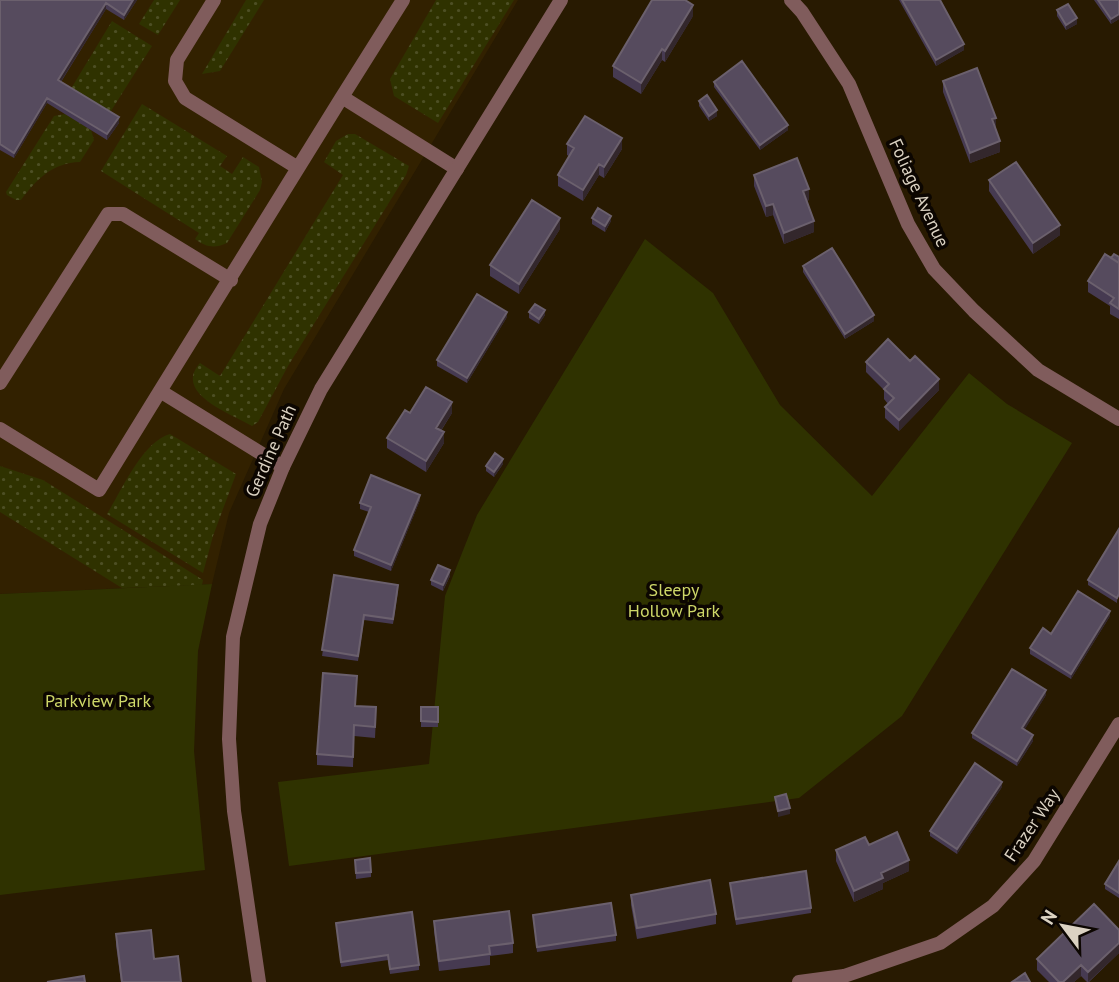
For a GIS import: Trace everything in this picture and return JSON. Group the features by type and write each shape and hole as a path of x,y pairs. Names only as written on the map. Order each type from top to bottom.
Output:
{"street":[{"path":"214,0 177,60 175,82 185,98 298,168"},
{"path":"0,429 100,490 403,0"},
{"name":"Gerdine Path","path":"259,982 234,811 229,739 233,637 260,524 283,467 321,389 561,0"},
{"name":"Foliage Avenue","path":"791,0 803,12 849,84 908,224 934,269 974,311 1038,370 1119,419"},
{"path":"342,97 457,169"},
{"path":"0,383 108,214 123,214 230,280"},
{"path":"160,391 283,467"},
{"name":"Frazer Way","path":"799,982 844,976 940,943 993,905 1034,861 1119,724"}],"shaded area":[{"path":"0,0 518,0 284,389 229,513 212,584 0,594"}],"green space":[{"path":"154,0 180,0 158,35 139,24"},
{"path":"246,0 264,0 220,71 202,74"},
{"path":"436,0 514,0 438,123 394,96 390,79"},
{"path":"112,21 152,46 111,111 103,113 72,95 72,87"},
{"path":"142,104 227,156 220,166 232,174 243,157 259,167 262,182 260,190 227,243 214,246 199,242 195,239 199,233 101,171"},
{"path":"65,114 91,130 94,140 80,162 53,169 33,185 21,200 7,195 6,192 54,116"},
{"path":"348,134 355,134 409,166 288,366 258,422 252,426 207,401 194,384 194,374 200,363 220,376 343,175 324,162 336,141"},
{"name":"Sleepy Hollow Park","path":"645,239 713,293 780,405 872,496 969,373 1007,404 1072,443 902,716 799,798 289,866 278,782 429,764 445,596 477,515"},
{"path":"170,434 236,474 213,536 203,573 107,514 126,480 150,446"},
{"path":"0,466 43,480 203,580 202,585 122,588 0,512"},
{"name":"Parkview Park","path":"212,584 198,651 194,751 205,870 0,895 0,594"}],"building":[{"path":"0,0 133,0 124,15 106,3 58,80 119,117 107,134 47,98 14,153 0,144"},
{"path":"652,0 685,0 693,5 665,51 662,49 641,83 613,66"},
{"path":"902,0 940,0 964,44 936,60"},
{"path":"1098,0 1119,0 1119,14 1111,19"},
{"path":"1068,4 1077,18 1066,25 1057,10"},
{"path":"742,61 788,125 760,145 714,82"},
{"path":"977,68 996,118 992,119 1000,141 970,153 943,81"},
{"path":"707,95 717,110 709,116 699,101"},
{"path":"585,116 622,138 604,167 599,164 583,190 558,175 574,148 567,144"},
{"path":"797,158 809,189 803,191 814,221 784,233 773,204 766,206 754,175"},
{"path":"1016,162 1060,225 1033,243 989,180"},
{"path":"532,200 560,218 519,284 490,265"},
{"path":"598,208 611,216 605,226 592,218"},
{"path":"832,248 874,315 845,334 803,266"},
{"path":"1105,254 1119,263 1119,309 1110,303 1114,298 1088,281"},
{"path":"1114,254 1119,257 1119,263 1111,258"},
{"path":"477,294 507,312 467,378 437,360"},
{"path":"535,304 545,310 539,319 529,312"},
{"path":"888,339 910,361 915,356 939,379 899,420 885,407 894,398 884,389 889,384 866,362"},
{"path":"426,387 452,402 436,428 444,432 426,461 387,438 405,410 410,413"},
{"path":"495,453 503,459 494,472 486,466"},
{"path":"371,475 420,495 391,565 354,550 371,507 360,503"},
{"path":"1119,529 1119,594 1117,598 1088,580"},
{"path":"438,565 450,570 443,585 431,580"},
{"path":"334,575 398,585 393,619 364,615 358,656 322,650"},
{"path":"1078,591 1110,611 1071,674 1030,648 1043,628 1051,634"},
{"path":"1012,669 1046,690 1022,728 1033,735 1017,761 972,733"},
{"path":"323,673 357,676 355,706 376,707 375,727 354,725 353,757 317,754"},
{"path":"421,707 438,707 438,722 421,721"},
{"path":"975,763 1002,782 957,849 930,831"},
{"path":"786,794 790,808 778,811 775,797"},
{"path":"897,832 909,860 881,873 883,878 854,891 836,850 865,837 869,845"},
{"path":"370,858 371,872 356,873 355,860"},
{"path":"1119,861 1119,893 1105,884"},
{"path":"806,871 811,908 736,919 730,883"},
{"path":"710,880 716,914 637,928 631,895"},
{"path":"611,903 616,935 537,947 533,915"},
{"path":"1094,904 1119,930 1119,943 1088,972 1081,965 1063,982 1059,982 1037,959"},
{"path":"509,911 513,943 489,946 490,954 439,961 434,921"},
{"path":"412,912 419,965 390,969 388,955 341,962 336,923"},
{"path":"151,930 154,959 178,956 181,982 122,982 116,934"},
{"path":"1025,973 1030,982 1012,982"},
{"path":"84,976 85,982 47,982"}]}
